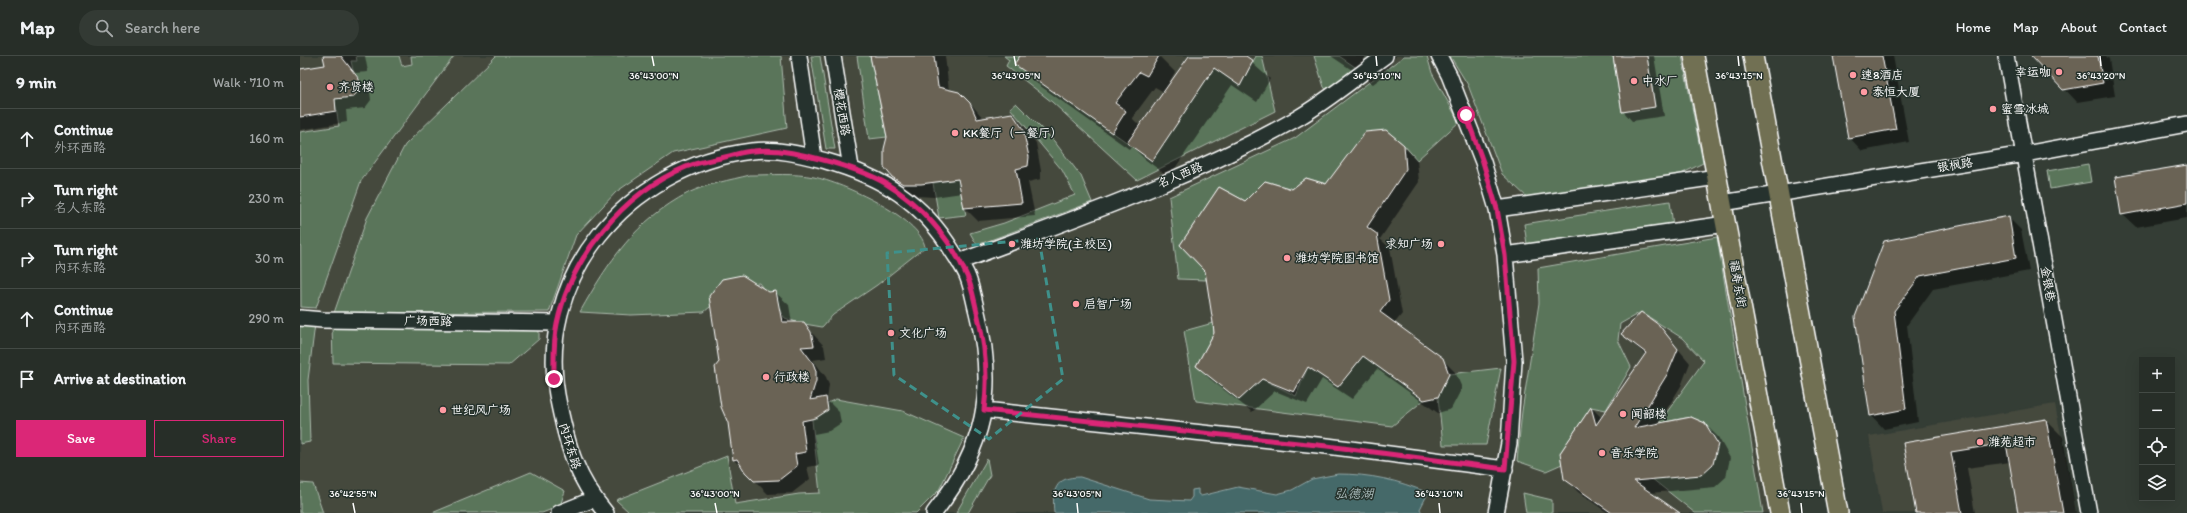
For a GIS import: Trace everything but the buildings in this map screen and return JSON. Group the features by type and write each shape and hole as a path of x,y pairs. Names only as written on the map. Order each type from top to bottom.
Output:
{"main road":[{"name":"福寿东街","path":"1694,56 1780,513"},
{"path":"1753,56 1838,513"}],"street":[{"path":"799,56 814,158"},
{"name":"樱花西路","path":"833,56 851,168"},
{"name":"名人西路","path":"959,262 1114,203 1224,156 1297,118 1385,56"},
{"path":"1439,56 1466,115 1483,162 1497,209 1505,255 1514,361 1505,469 1496,511"},
{"name":"金银巷","path":"2006,56 2089,513"},
{"name":"银枫路","path":"1722,203 1779,195 2025,154 2187,124"},
{"name":"内环东路","path":"606,513 582,481 572,461 556,394 554,351 557,323 568,290 582,258 604,229 627,204 656,184 686,167 754,151 780,151 851,168 885,183 917,207 942,235 968,277 984,341 987,384 984,410"},
{"path":"1497,209 1717,177"},
{"path":"1505,255 1726,224"},
{"name":"广场西路","path":"300,318 330,320 557,323"},
{"path":"934,513 960,476 974,449 984,410 1320,446 1505,469"},
{"path":"559,513 594,499"}],"highlighted area":[{"path":"1039,239 1063,379 989,439 894,375 887,253"}],"shaded area":[{"name":"潍坊学院(主校区)","path":"300,56 1687,56 1772,513 300,513"},
{"path":"2055,404 2076,513 1882,513 1869,436"}],"green space":[{"path":"356,56 399,56 402,66 412,64 411,56 454,56 361,181 316,308 301,307 300,132 339,126 334,95 350,98 358,92 360,82 354,74 351,61 357,61"},
{"path":"496,56 781,56 787,128 673,153 616,192 576,235 549,312 334,313 367,218 405,145"},
{"path":"811,56 820,56 835,149 826,149"},
{"path":"857,56 870,56 887,137 869,139"},
{"path":"1004,56 1020,56 1015,64 1152,160 1214,68 1240,86 1256,56 1262,56 1275,111 1137,180 1052,102 1006,66 1009,60"},
{"path":"1314,56 1339,56 1358,69 1367,56 1382,56 1329,93 1324,87"},
{"path":"1404,56 1427,56 1432,73 1459,122 1417,160 1404,145 1386,130 1326,184 1306,178 1292,189 1265,181 1245,201 1219,187 1180,245 1205,271 1206,280 1178,279 1169,197 1295,138"},
{"path":"1450,56 1613,56 1622,112 1655,106 1647,56 1682,56 1703,163 1679,175 1528,198 1502,174 1468,85"},
{"path":"1016,103 1054,141 1081,176 1092,202 977,245 970,233 1004,223 1075,195 1062,170 1010,108"},
{"path":"2088,164 2091,182 2050,189 2047,171"},
{"path":"750,175 806,176 827,180 842,186 895,213 909,224 920,236 925,247 877,285 833,315 822,327 799,323 785,318 759,283 735,286 704,312 631,315 580,312 601,276 613,259 638,229 653,216 670,204 695,190 719,182"},
{"path":"958,179 966,215 939,218 933,183"},
{"path":"1670,201 1673,226 1527,244 1524,224"},
{"path":"1717,237 1763,513 1695,513 1651,478 1717,444 1705,423 1691,417 1659,423 1704,361 1682,338 1641,312 1620,324 1618,340 1631,367 1606,410 1591,407 1560,453 1562,464 1546,471 1517,461 1522,411 1539,303 1538,268"},
{"path":"300,323 315,324 308,380 310,442 300,444"},
{"path":"1213,323 1214,333 1196,366 1239,400 1262,379 1296,396 1308,367 1338,387 1363,356 1424,400 1392,426 1196,401 1184,331"},
{"path":"332,325 539,328 539,339 509,365 333,363"},
{"path":"1501,368 1486,445 1443,445 1438,397 1449,374"},
{"path":"836,399 903,411 964,438 939,490 916,513 630,513 616,500 727,456 735,504 799,494 820,493 811,411"},
{"path":"987,459 990,475 968,513 956,513"},
{"path":"531,472 565,491 560,506 542,513 432,513"},
{"path":"300,483 313,484 323,513 300,513"},
{"path":"1523,493 1552,500 1552,513 1526,513"}],"water":[{"name":"弘德湖","path":"1338,474 1361,475 1395,481 1428,493 1420,509 1422,513 1054,513 1054,498 1057,486 1065,479 1072,478 1080,477 1149,499 1189,501 1192,497 1192,490 1198,489 1198,494 1201,496 1238,487 1277,494 1292,490 1312,479"}],"place":[{"name":"幸运咖","path":"2059,72"},
{"name":"速8酒店","path":"1853,75"},
{"name":"中水厂","path":"1634,81"},
{"name":"齐贤楼","path":"330,87"},
{"name":"泰恒大厦","path":"1864,92"},
{"name":"蜜雪冰城","path":"1993,109"},
{"name":"KK餐厅（一餐厅）","path":"955,133"},
{"name":"潍坊学院(主校区)","path":"1012,244"},
{"name":"求知广场","path":"1441,244"},
{"name":"潍坊学院图书馆","path":"1287,258"},
{"name":"启智广场","path":"1076,304"},
{"name":"文化广场","path":"891,333"},
{"name":"行政楼","path":"766,377"},
{"name":"世纪风广场","path":"443,410"},
{"name":"闻韶楼","path":"1623,414"},
{"name":"潍苑超市","path":"1980,442"},
{"name":"音乐学院","path":"1602,453"}],"route":[{"path":"554,379 554,351 557,323 568,290 582,258 604,229 627,204 656,184 686,167 714,159 754,151 780,151 851,168 885,183 917,207 942,235 968,277 984,341 987,384 984,410 1327,446 1505,469 1509,443 1514,361 1505,255 1497,209 1483,162 1466,115"}]}
